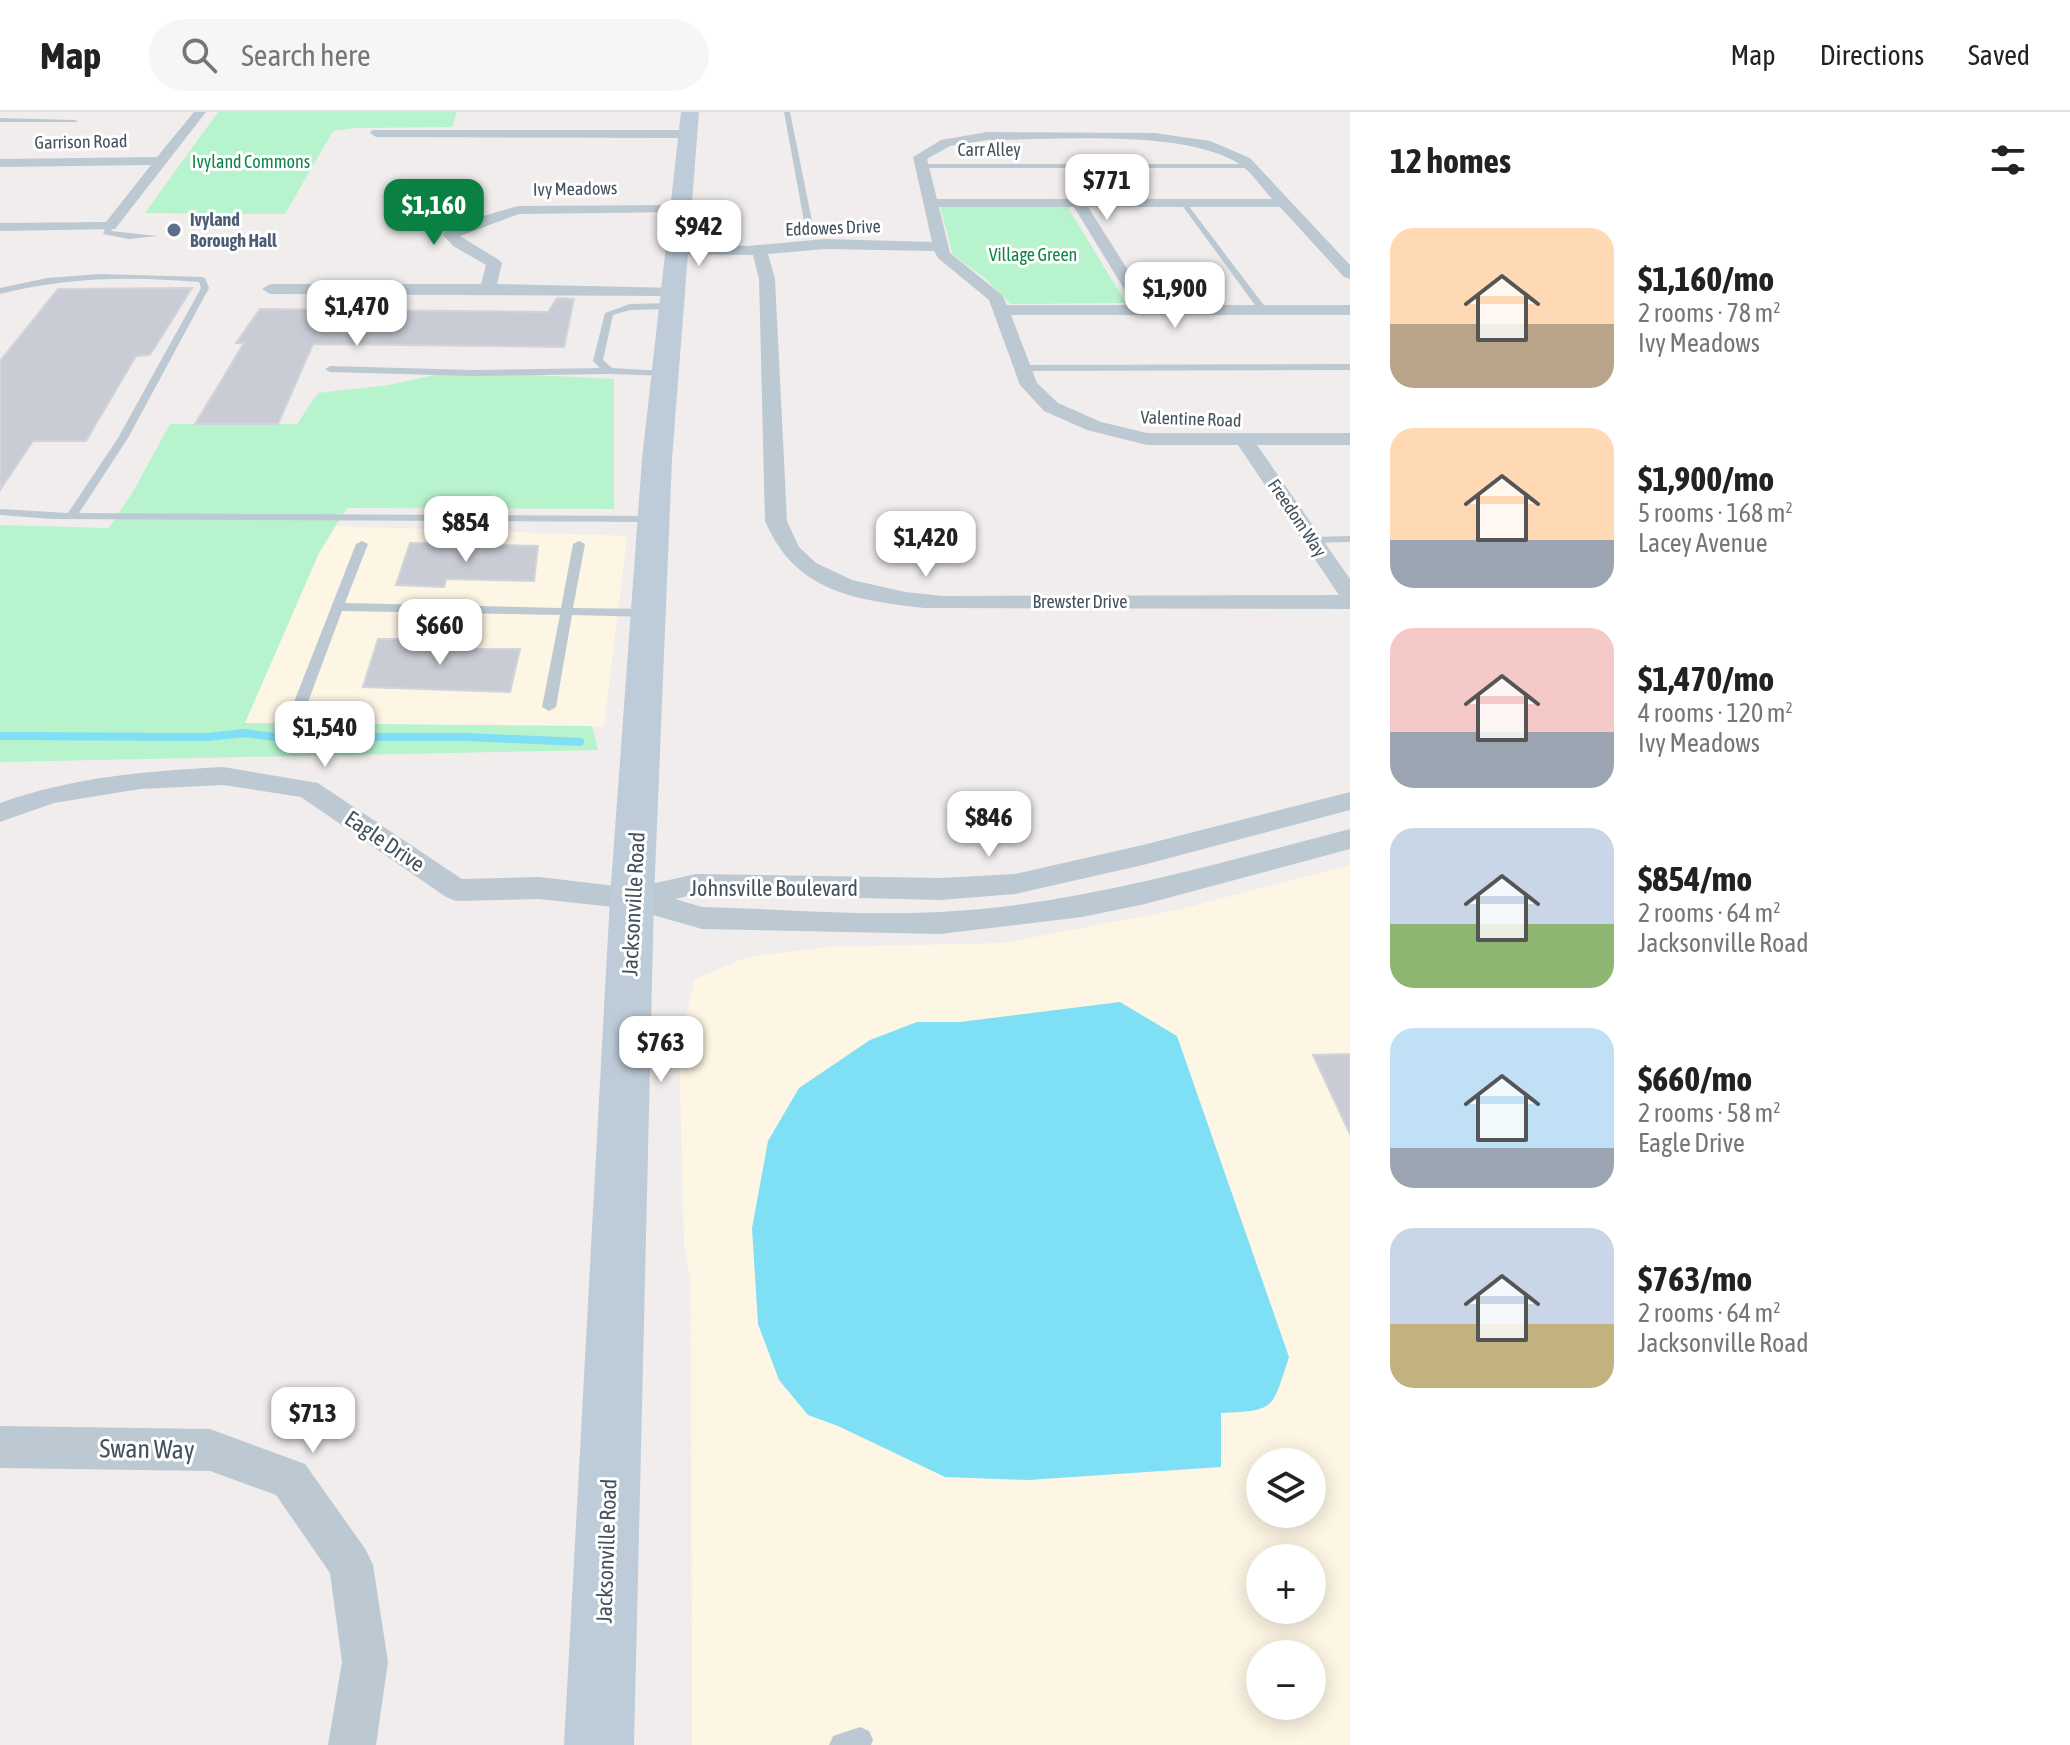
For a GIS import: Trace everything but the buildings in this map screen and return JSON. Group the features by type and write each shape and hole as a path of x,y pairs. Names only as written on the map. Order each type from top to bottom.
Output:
{"main road":[{"name":"Jacksonville Road","path":"599,1745 632,898 654,519 671,299 689,123"}],"street":[{"path":"0,227 110,226 200,112"},
{"path":"376,133 689,123"},
{"path":"920,166 920,157 937,146 966,138 997,136 1166,137 1215,147 1238,156 1250,166 1350,274"},
{"name":"Garrison Road","path":"0,163 162,161"},
{"name":"Valentine Road","path":"920,166 943,255 996,298 1029,385 1041,399 1064,414 1094,426 1156,440 1350,439"},
{"path":"930,203 1284,203"},
{"path":"1078,203 1145,310"},
{"name":"Ivy Meadows","path":"488,289 494,263 458,243 450,235 478,222 518,210 679,209"},
{"name":"Eddowes Drive","path":"677,249 760,251 825,244 942,247"},
{"name":"Brewster Drive","path":"760,251 767,279 776,521 794,555 826,577 859,589 943,603 1350,602"},
{"path":"270,289 488,289 671,299"},
{"path":"1001,310 1350,310"},
{"name":"Freedom Way","path":"1245,441 1350,595"},
{"name":"Eagle Drive","path":"0,813 50,795 140,780 223,776 308,789 456,890 539,888 632,898"},
{"name":"Johnsville Boulevard","path":"632,898 696,884 940,889 1015,884 1143,855 1350,801"},
{"name":"Johnsville Boulevard","path":"632,898 702,918 940,923 1107,901 1350,839"},
{"name":"Swan Way","path":"0,1447 210,1450 290,1479 351,1565 365,1662 352,1745"}],"lane":[{"path":"787,112 808,221"},
{"path":"0,120 75,122"},
{"name":"Carr Alley","path":"920,166 1250,166"},
{"path":"1182,203 1263,310"},
{"path":"110,226 106,232 115,235 154,236"},
{"path":"0,291 32,283 92,278 202,280 205,288 123,438 72,515"},
{"path":"609,371 598,361 609,313 671,299"},
{"path":"1022,368 1350,367"},
{"path":"330,369 666,374"},
{"path":"0,512 654,519"},
{"path":"1312,540 1350,539"},
{"path":"301,702 362,544"},
{"path":"549,707 569,612 579,544"},
{"path":"337,607 648,613"}],"shaded area":[{"path":"335,526 627,536 604,727 244,724 319,553"},
{"path":"1350,865 1350,1745 692,1745 691,1284 684,1243 679,1044 695,979 747,957 829,947 1003,943 1177,910"}],"green space":[{"name":"Ivyland Commons","path":"218,112 457,112 452,127 333,131 285,214 145,213"},
{"name":"Village Green","path":"940,206 1067,206 1126,303 1010,304 985,278 953,255"},
{"path":"453,371 614,379 614,509 347,508 319,553 245,723 592,726 598,750 0,762 0,525 109,528 170,424 297,424 318,393 389,385"}],"water":[{"path":"1120,1002 1177,1036 1289,1357 1275,1397 1263,1408 1253,1411 1221,1413 1221,1467 1028,1480 945,1477 808,1415 779,1380 758,1324 752,1228 768,1141 799,1088 870,1040 917,1022 960,1022"}],"waterway":[{"path":"0,736 207,737 245,733 273,737 466,737 580,742"}],"place":[{"name":"Ivyland Borough Hall","path":"174,230"}]}
